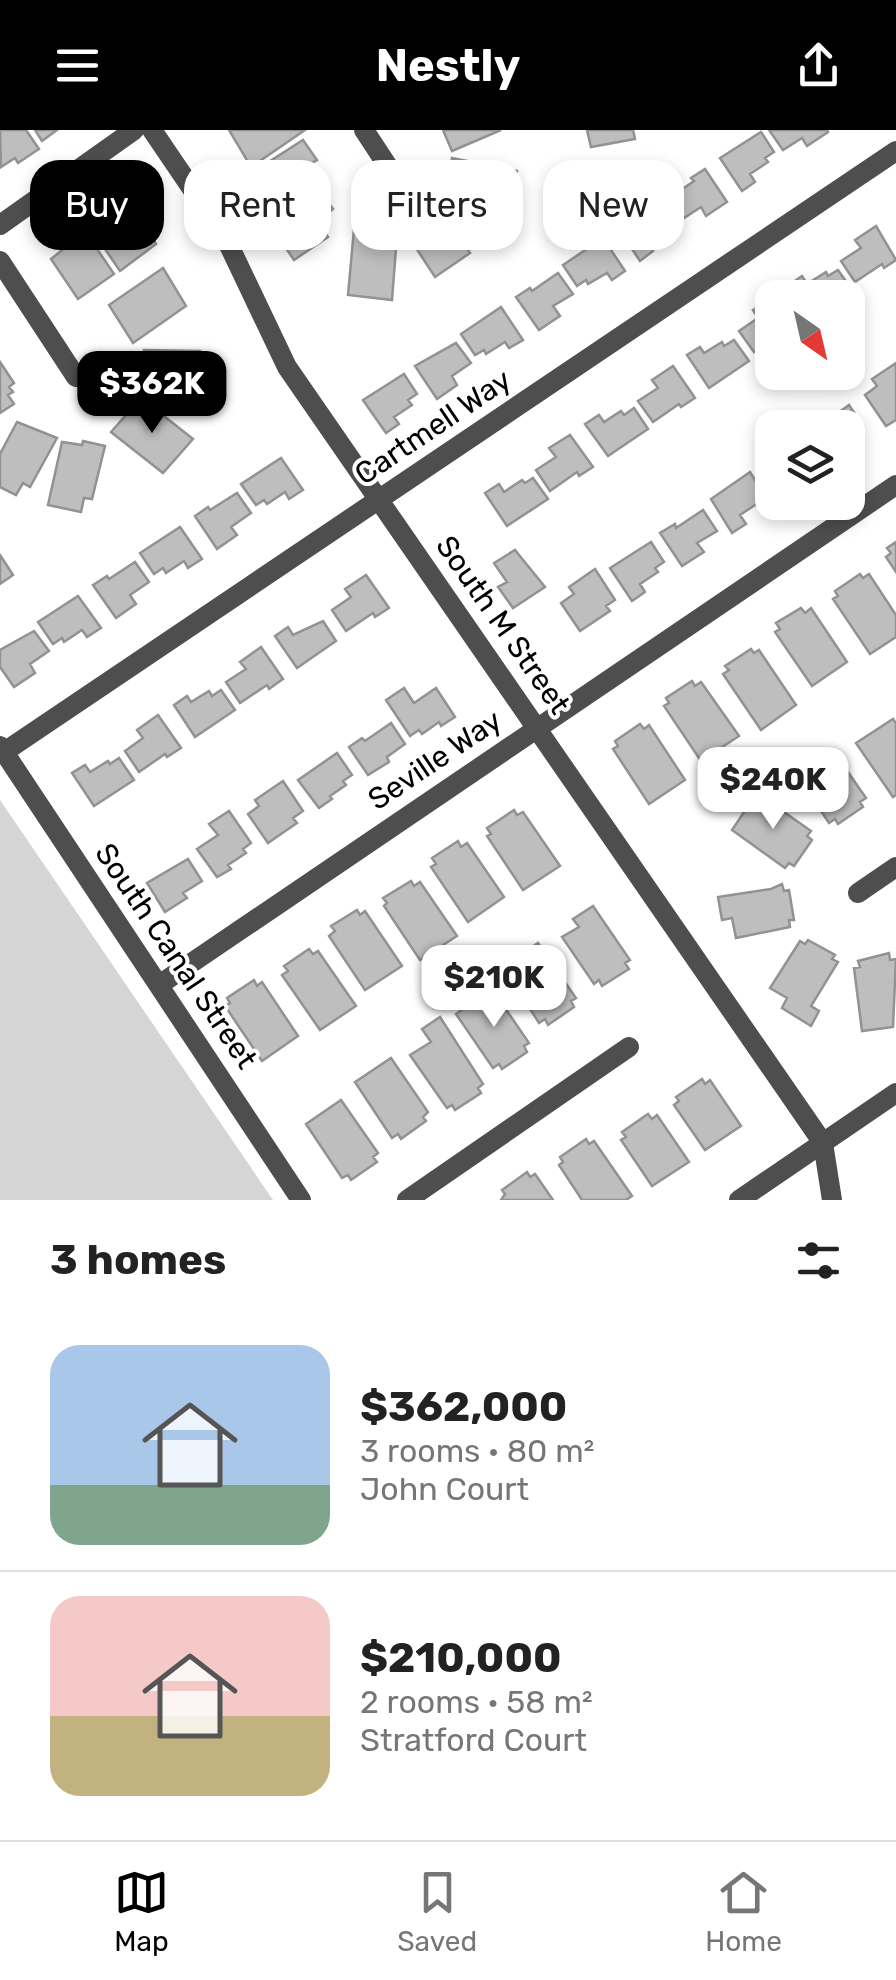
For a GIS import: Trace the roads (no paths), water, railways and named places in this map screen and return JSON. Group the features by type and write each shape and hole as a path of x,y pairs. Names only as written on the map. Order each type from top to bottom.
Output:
{"street":[{"path":"0,225 134,130"},
{"name":"South M Street","path":"152,130 226,239 287,367 823,1143"},
{"path":"364,130 384,160"},
{"path":"886,130 896,148"},
{"name":"Cartmell Way","path":"2,749 379,500 896,148"},
{"path":"0,262 76,377"},
{"name":"Seville Way","path":"159,986 896,485"},
{"name":"South Canal Street","path":"2,749 301,1200"},
{"path":"858,893 896,867"},
{"path":"407,1200 629,1047"},
{"path":"739,1200 896,1094"},
{"path":"823,1143 832,1200"}]}
